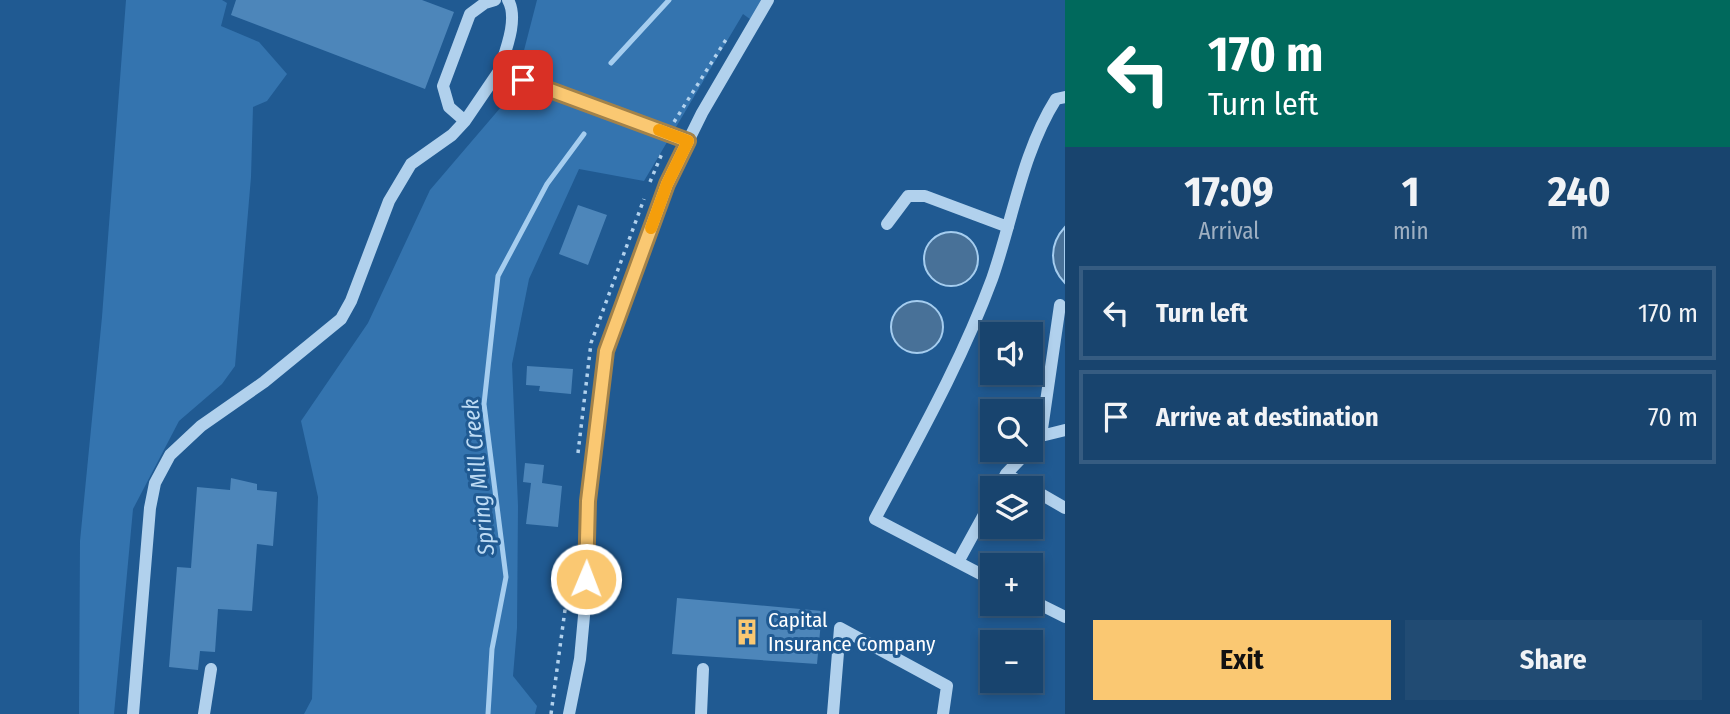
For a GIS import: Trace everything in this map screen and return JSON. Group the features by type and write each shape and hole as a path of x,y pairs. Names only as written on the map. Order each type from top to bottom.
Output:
{"street":[{"path":"465,121 449,107 443,86 470,14 485,3 495,0"},
{"path":"133,714 149,508 155,483 170,455 201,426 264,382 341,319 351,301 389,201 411,164 452,135 493,85 509,36 511,6 508,0"},
{"path":"569,714 582,646 588,501 606,351 667,184 688,141 768,0"},
{"path":"499,71 688,141"},
{"path":"980,574 875,519 961,356 1008,227 1038,127 1056,99 1065,97"},
{"path":"887,224 897,207 908,196 925,196 1008,227"},
{"path":"1043,422 1060,305"},
{"path":"1043,436 1065,430"},
{"path":"1018,462 1006,474 1065,508"},
{"path":"958,562 980,522"},
{"path":"1043,606 1065,617"},
{"path":"834,714 841,628 947,686 943,714"},
{"path":"204,714 211,669"},
{"path":"701,714 703,669"}],"path":[{"path":"674,122 732,30"}],"shaded area":[{"path":"126,0 222,0 227,3 221,26 259,42 287,74 267,101 253,107 251,177 235,366 222,384 179,421 133,509 114,714 79,714 80,541 102,317"},
{"path":"537,0 768,0 754,22 743,14 644,181 579,169 529,279 512,364 518,506 517,628 513,676 537,706 535,714 304,714 312,699 318,497 301,421 368,323 430,190 513,93"},
{"path":"1065,227 1065,283 1056,270 1053,255 1056,241"},
{"path":"951,232 970,240 978,259 970,278 951,286 932,278 924,259 932,240"},
{"path":"917,301 936,308 943,327 936,346 917,353 898,346 891,327 898,308"}],"building":[{"path":"236,0 422,0 454,12 425,89 231,15"},
{"path":"578,205 607,215 588,265 559,254"},
{"path":"527,366 573,369 571,394 539,391 540,386 526,385"},
{"path":"525,463 544,465 542,483 562,486 558,527 526,524 531,483 523,482"},
{"path":"231,478 257,484 257,490 277,492 273,546 257,544 252,611 218,609 215,652 200,651 198,670 169,667 177,567 191,568 197,487 230,490"},
{"name":"Capital Insurance Company","path":"677,598 822,611 817,664 672,654"}],"waterway":[{"name":"Spring Mill Creek","path":"611,63 669,0"},
{"name":"Spring Mill Creek","path":"488,714 492,649 506,577 484,404 498,276 547,184 584,134"}],"slow traffic":[{"path":"651,228 667,184 688,141 659,130"}],"place":[{"name":"Capital Insurance Company","path":"747,632"}],"route":[{"path":"523,80 688,141 667,184 606,351 588,501 586,579"}]}
